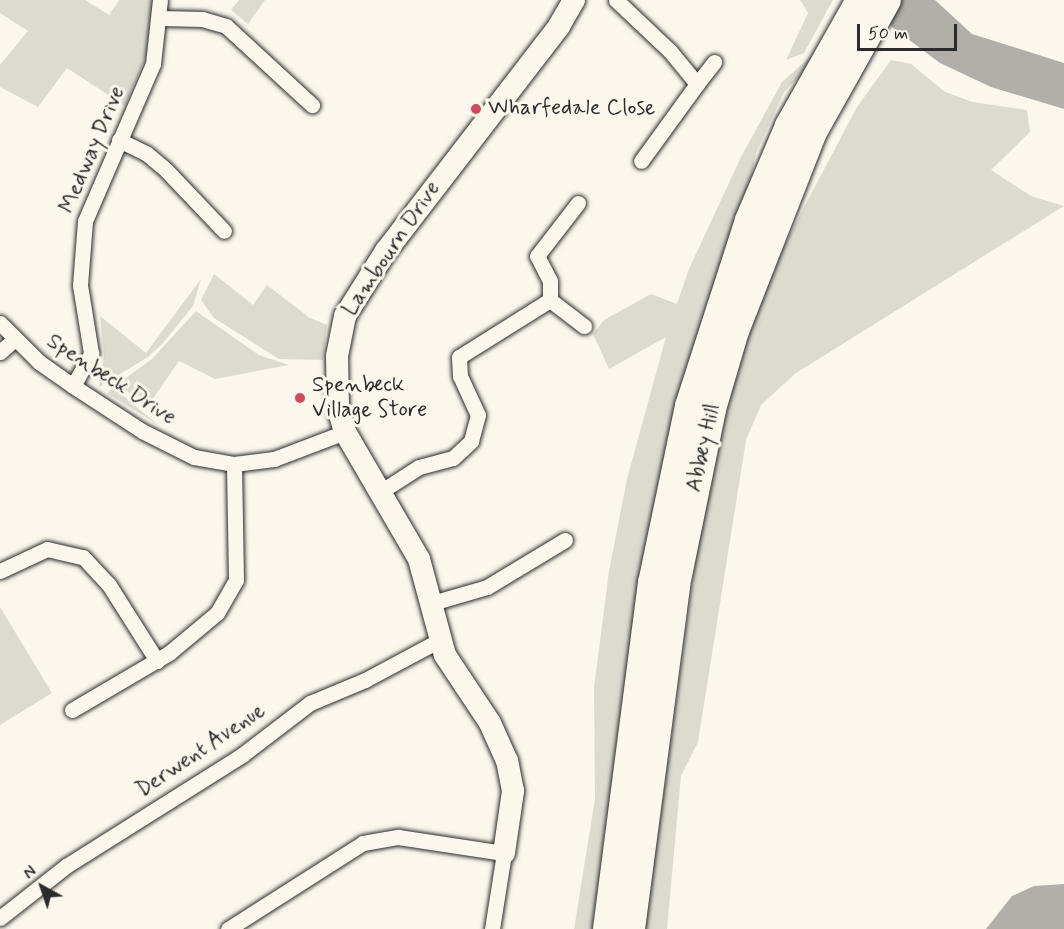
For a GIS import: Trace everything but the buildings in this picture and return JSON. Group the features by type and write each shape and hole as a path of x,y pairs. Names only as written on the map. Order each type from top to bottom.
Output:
{"highway":[{"name":"Abbey Hill","path":"607,929 652,583 689,406 749,220 789,126 858,16 887,0"},
{"name":"Abbey Hill","path":"631,929 676,585 712,409 735,331 771,232 858,16"}],"street":[{"name":"Medway Drive","path":"73,386 90,353 80,285 81,243 85,221 153,64 161,18 160,0"},
{"name":"Lambourn Drive","path":"492,929 513,791 507,760 490,723 454,672 438,640 432,603 419,559 345,432 338,406 337,356 339,336 351,306 386,251 559,26 574,0"},
{"path":"616,0 670,51 696,84"},
{"path":"161,18 202,19 226,26 312,105"},
{"path":"641,161 714,62"},
{"path":"119,140 146,153 166,170 224,231"},
{"path":"550,300 550,281 537,256 578,202"},
{"path":"550,300 584,326"},
{"path":"380,492 418,466 453,458 464,450 478,424 475,404 460,376 459,357 550,300"},
{"name":"Spenbeck Drive","path":"0,323 14,340 73,386 142,431 194,457 234,464 273,459 345,432"},
{"path":"0,352 14,340"},
{"path":"72,710 157,661 217,612 236,580 234,464"},
{"path":"432,603 487,587 565,540"},
{"path":"0,571 47,549 83,557 109,585 157,661"},
{"name":"Derwent Avenue","path":"0,918 66,866 242,755 310,703 365,680 438,640"},
{"path":"228,929 351,850 376,839 398,837 504,853"}],"shaded area":[{"path":"0,0 85,0 109,15 119,0 153,0 152,42 125,106 67,68 38,107 0,87 0,65 28,31 0,13"},
{"path":"239,0 265,0 248,24 231,10"},
{"path":"800,0 833,0 804,53 786,60 808,13"},
{"path":"868,0 935,0 972,34 1064,63 1064,109 991,87 940,63 893,28"},
{"path":"811,56 813,62 784,92 756,153 598,929 574,929 595,799 594,688 609,571 627,479 666,337 609,369 593,334 604,320 651,294 677,304 689,269 741,157 782,82"},
{"path":"891,60 911,64 945,92 973,102 1027,110 1030,132 991,170 1031,196 1064,206 796,373 761,405 746,440 698,742 681,776 667,929 645,929 700,528 732,384 764,283 857,107"},
{"path":"214,274 253,305 267,285 310,318 327,325 323,360 279,359 214,318 201,300"},
{"path":"201,279 193,306 163,343 148,357 99,387 104,356 100,316 146,353"},
{"path":"196,311 259,355 289,365 215,379 179,361 146,409 119,383 152,359"},
{"path":"115,387 127,399 157,424 107,393"},
{"path":"0,607 52,693 0,725"},
{"path":"1064,884 1064,929 986,929 1012,896 1034,886"}],"place":[{"name":"Wharfedale Close","path":"476,109"},
{"name":"Spenbeck Village Store","path":"300,398"}]}
